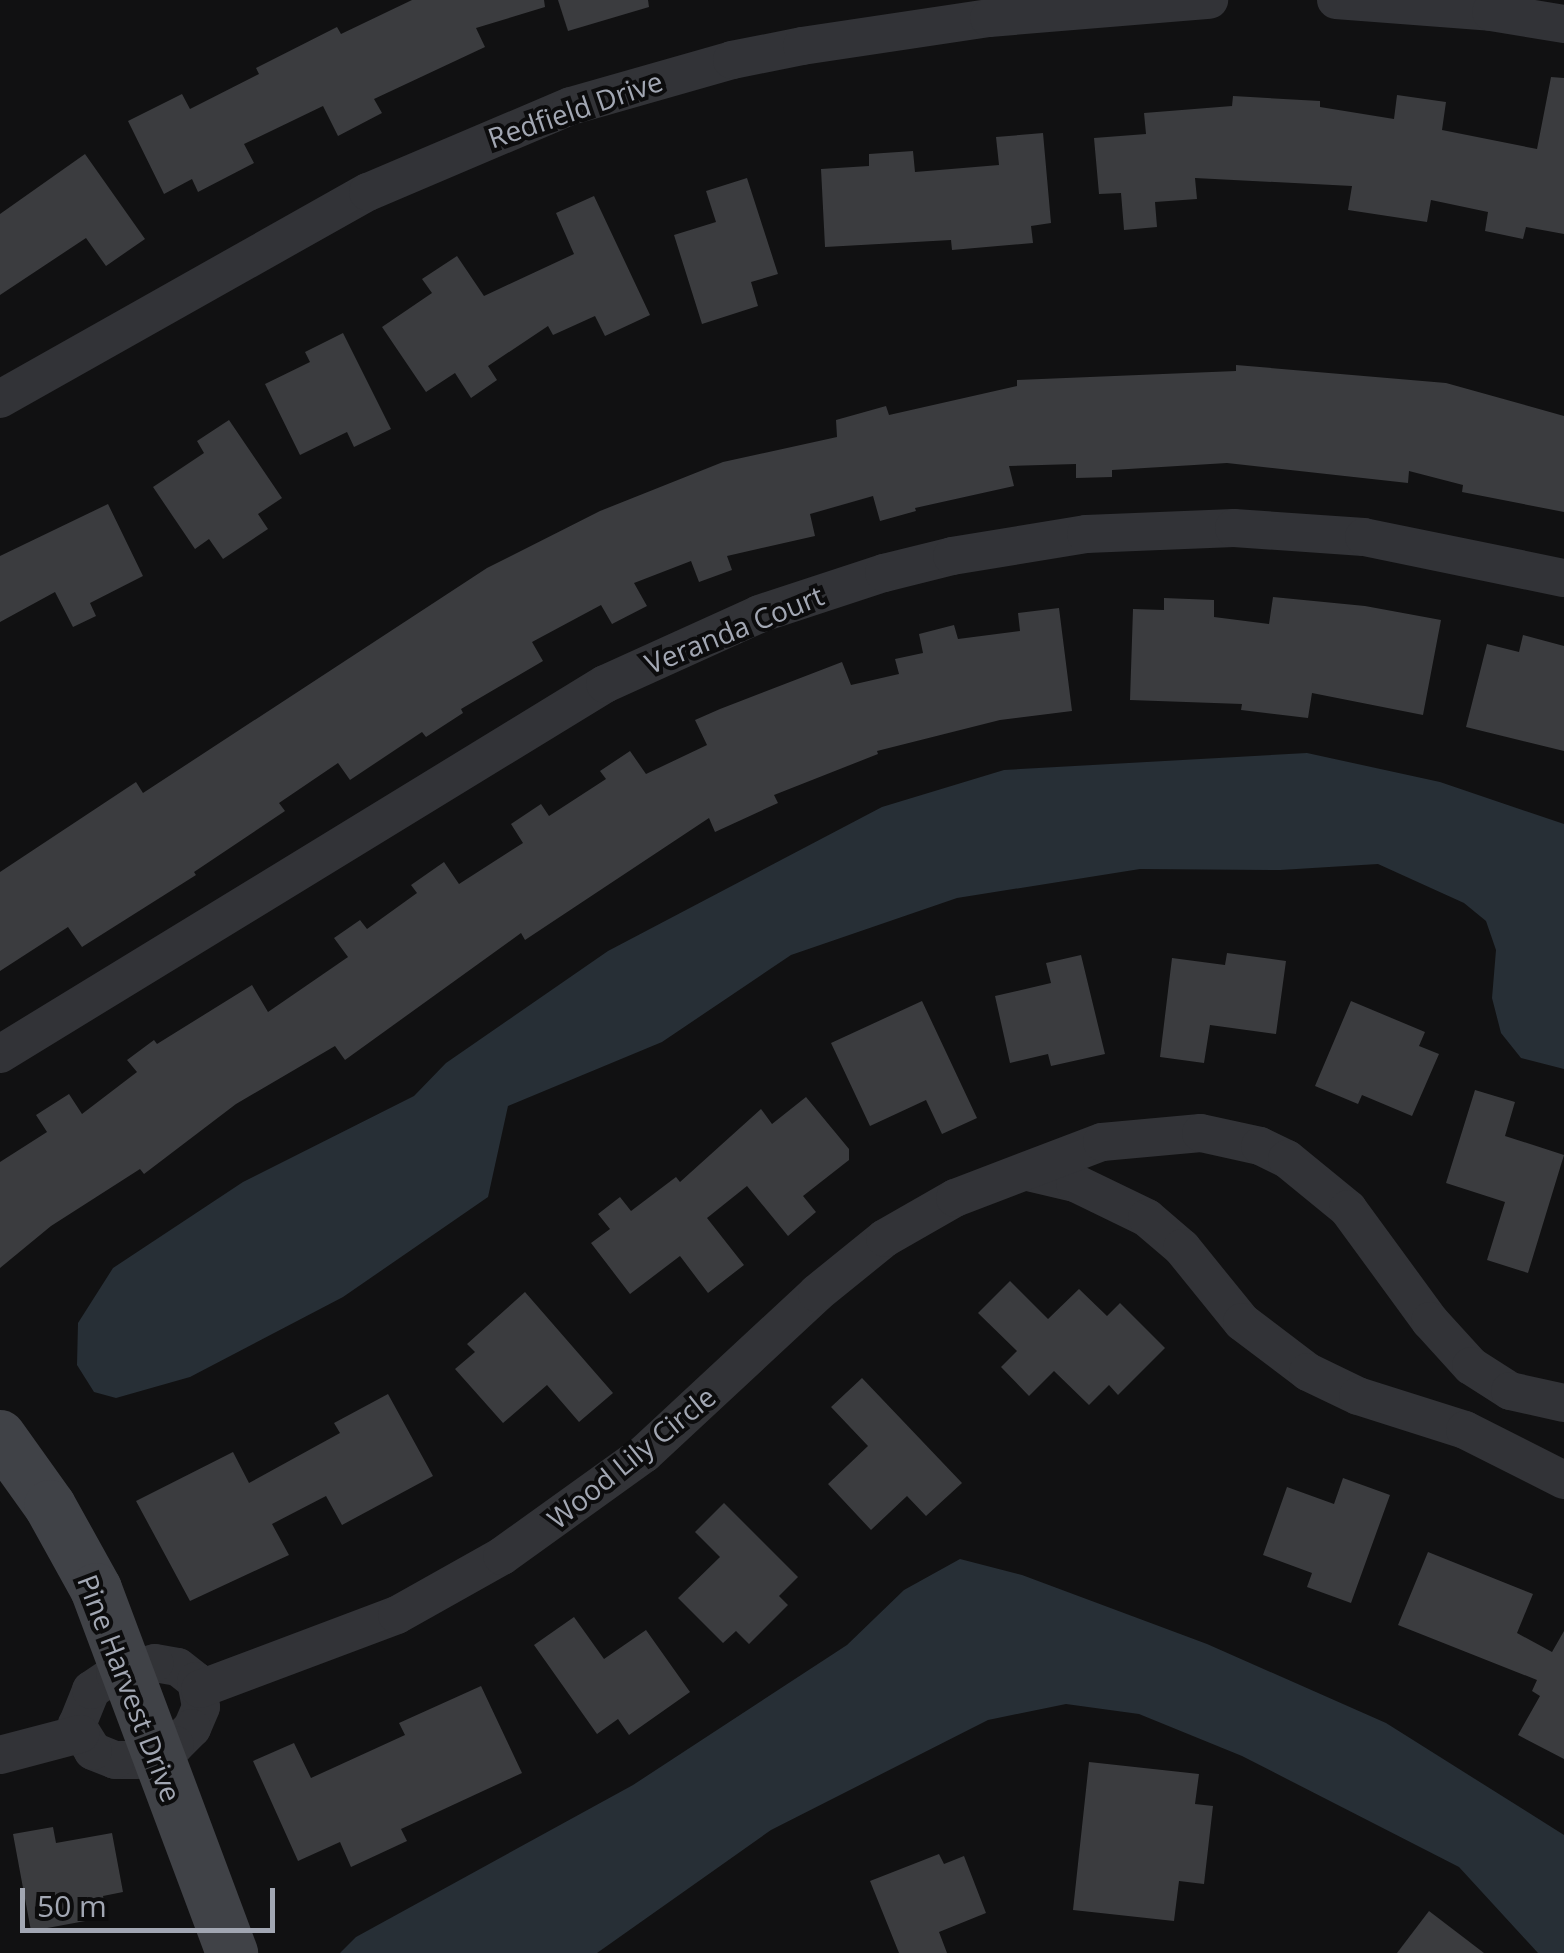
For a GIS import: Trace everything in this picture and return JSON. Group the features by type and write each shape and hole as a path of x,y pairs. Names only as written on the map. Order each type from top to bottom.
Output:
{"street":[{"name":"Redfield Drive","path":"0,399 304,226 503,132 571,106 732,60 988,9 1210,0"},
{"path":"1336,0 1491,12 1564,24"},
{"name":"Veranda Court","path":"0,1054 606,684 759,614 884,573 1020,543 1086,534 1234,528 1381,540 1564,578"},
{"name":"Wood Lily Circle","path":"200,1689 397,1615 516,1547 644,1454 805,1304 884,1238 955,1198 1080,1148 1146,1135 1201,1133 1260,1146 1310,1174 1348,1209 1430,1321 1471,1366 1510,1392 1564,1403"},
{"path":"1028,1172 1075,1183 1147,1218 1182,1248 1242,1322 1308,1372 1358,1396 1465,1430 1564,1480"},
{"name":"Pine Harvest Drive","path":"0,1436 74,1547 127,1670 232,1953"},
{"path":"166,1664 188,1672 200,1689 201,1707 192,1728 175,1746 156,1755 114,1760 92,1751 80,1734 78,1715 91,1690 127,1670 166,1664"},
{"path":"0,1755 80,1734"}],"shaded area":[{"path":"1307,753 1440,782 1564,824 1564,1069 1521,1058 1501,1033 1492,998 1496,950 1486,921 1464,903 1378,864 1280,870 1140,869 957,898 791,955 662,1042 508,1106 488,1197 343,1297 190,1377 116,1398 94,1392 77,1365 78,1323 113,1268 243,1182 414,1096 446,1063 608,951 882,807 1004,770"},
{"path":"960,1559 1022,1575 1207,1644 1386,1723 1564,1835 1564,1953 1538,1953 1459,1867 1242,1756 1139,1714 1066,1704 988,1720 771,1830 597,1953 340,1953 356,1937 633,1785 847,1645 904,1590"}],"building":[{"path":"412,0 544,0 545,7 476,28 485,47 374,99 382,113 338,136 323,106 244,144 254,163 198,192 192,179 164,194 128,121 182,94 190,109 259,74 256,68 337,27 341,34"},
{"path":"558,0 648,0 649,7 568,31"},
{"path":"1551,77 1564,78 1564,234 1526,227 1523,239 1485,231 1488,212 1431,200 1427,222 1348,210 1352,186 1195,178 1197,199 1155,202 1157,227 1124,230 1121,193 1099,194 1094,138 1146,134 1144,113 1232,106 1233,96 1320,101 1320,107 1394,119 1397,95 1446,102 1442,130 1537,149"},
{"path":"1043,133 1051,223 1031,226 1033,243 952,250 951,240 825,247 821,169 869,166 869,154 913,151 915,172 999,165 996,137"},
{"path":"85,154 145,239 106,266 86,238 0,295 0,214"},
{"path":"747,178 778,274 751,282 758,306 702,324 674,235 716,222 706,191"},
{"path":"594,196 650,315 605,336 595,316 553,335 548,326 488,366 497,380 471,398 455,373 426,392 382,327 432,293 422,279 457,256 484,296 574,254 556,213"},
{"path":"343,333 391,429 354,447 347,432 300,455 265,384 310,362 305,352"},
{"path":"1236,365 1446,383 1564,416 1564,512 1462,492 1463,485 1409,471 1408,483 1227,463 1112,470 1112,477 1076,478 1076,464 1009,466 1014,486 915,508 916,511 880,521 873,496 810,514 815,536 727,556 732,570 699,582 691,561 634,583 647,606 612,624 601,605 532,642 543,661 461,709 463,713 426,737 422,732 350,780 338,763 279,803 285,811 194,872 196,875 82,947 68,927 0,971 0,872 136,782 143,793 487,568 600,511 723,462 837,437 836,420 886,406 889,415 1017,386 1017,380 1236,371"},
{"path":"229,420 282,498 258,514 268,529 223,559 209,539 195,549 153,487 204,453 197,441"},
{"path":"108,504 143,576 90,603 96,616 73,627 55,592 0,622 0,556"},
{"path":"1273,597 1365,606 1441,620 1423,715 1312,693 1308,718 1241,710 1242,704 1130,700 1133,609 1164,610 1164,598 1214,600 1214,617 1269,624"},
{"path":"1059,608 1072,711 1000,720 877,751 878,754 774,795 778,803 715,832 709,818 525,940 521,933 345,1060 335,1046 236,1104 144,1174 140,1169 51,1226 0,1268 0,1162 47,1132 36,1115 69,1094 82,1114 137,1072 127,1060 154,1040 157,1044 252,985 268,1012 348,957 334,938 360,920 367,929 417,893 411,885 444,862 459,884 523,843 511,824 541,804 549,816 606,779 600,771 630,751 646,774 707,745 695,720 720,709 842,662 851,685 899,674 895,659 923,653 919,634 954,625 958,639 1020,631 1018,613"},
{"path":"1523,635 1564,646 1564,751 1466,727 1487,644 1519,652"},
{"path":"1227,953 1286,961 1276,1034 1210,1025 1204,1063 1160,1057 1172,958 1225,965"},
{"path":"1081,955 1105,1054 1051,1066 1048,1054 1010,1063 995,996 1051,983 1046,963"},
{"path":"922,1001 977,1118 942,1134 926,1100 870,1126 831,1043"},
{"path":"1351,1001 1425,1032 1419,1046 1439,1054 1412,1116 1362,1095 1358,1104 1315,1086"},
{"path":"1475,1090 1515,1102 1505,1136 1564,1155 1528,1273 1487,1260 1505,1202 1446,1183"},
{"path":"806,1097 849,1149 849,1160 803,1196 816,1212 788,1236 747,1186 707,1218 744,1265 708,1293 680,1256 630,1294 591,1243 610,1229 598,1214 620,1197 631,1211 676,1177 680,1182 761,1109 772,1124"},
{"path":"1010,1281 1048,1319 1079,1289 1107,1316 1120,1303 1165,1348 1118,1395 1109,1385 1089,1405 1054,1371 1029,1396 1001,1367 1017,1351 978,1313"},
{"path":"525,1292 613,1393 579,1422 547,1385 503,1423 455,1369 475,1352 467,1344"},
{"path":"862,1378 962,1483 926,1516 907,1496 871,1530 828,1484 868,1446 831,1407"},
{"path":"388,1394 433,1476 342,1525 326,1496 272,1524 289,1555 190,1601 136,1501 233,1452 249,1483 340,1433 334,1423"},
{"path":"1343,1478 1390,1495 1351,1603 1307,1587 1312,1573 1263,1555 1287,1487 1334,1504"},
{"path":"724,1503 798,1577 779,1596 788,1605 749,1644 736,1631 723,1643 678,1598 720,1557 695,1532"},
{"path":"1428,1552 1533,1594 1517,1633 1552,1652 1564,1631 1564,1759 1518,1735 1540,1696 1532,1691 1537,1680 1398,1625"},
{"path":"574,1617 604,1659 646,1630 690,1692 629,1735 618,1719 597,1734 534,1645"},
{"path":"481,1686 522,1773 401,1829 407,1841 351,1867 340,1842 298,1861 253,1761 294,1743 311,1778 405,1735 399,1723"},
{"path":"1089,1762 1199,1774 1195,1804 1213,1806 1204,1884 1179,1881 1174,1921 1073,1910"},
{"path":"53,1827 56,1843 112,1833 123,1892 103,1896 107,1917 31,1931 13,1834"},
{"path":"939,1854 944,1864 964,1856 986,1913 939,1932 947,1953 899,1953 870,1881"},
{"path":"1429,1911 1484,1953 1397,1953"}]}
